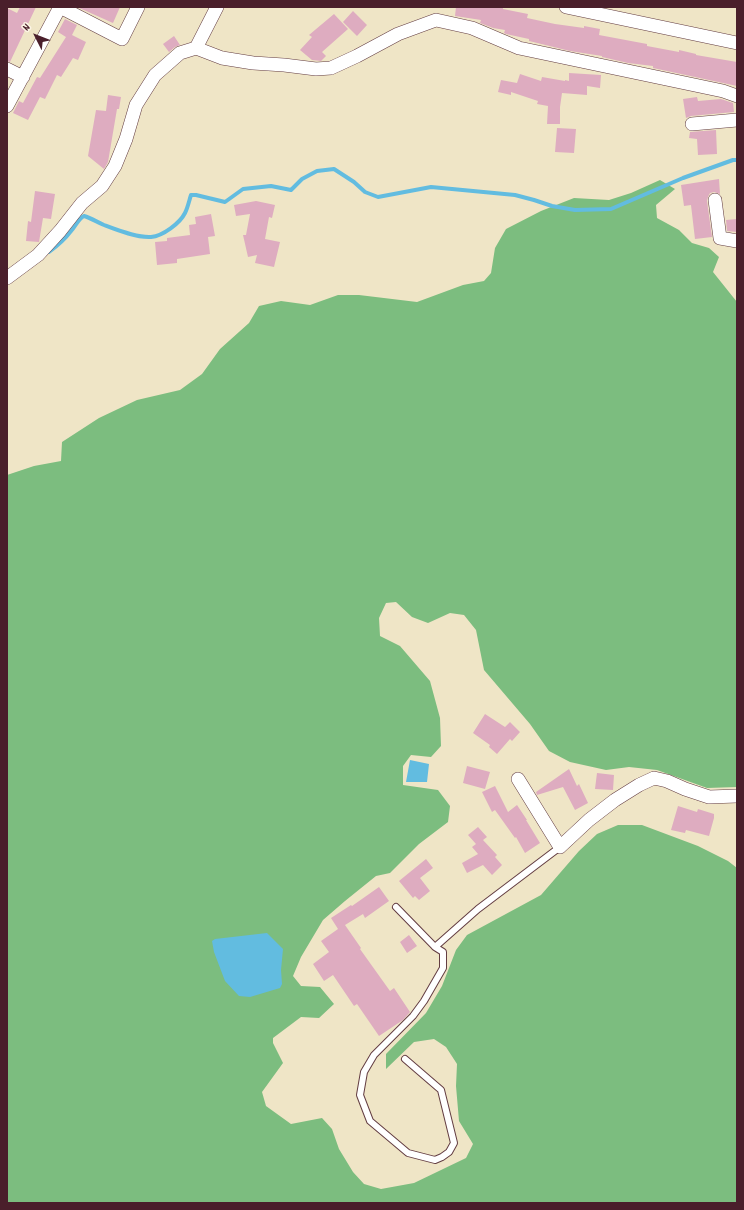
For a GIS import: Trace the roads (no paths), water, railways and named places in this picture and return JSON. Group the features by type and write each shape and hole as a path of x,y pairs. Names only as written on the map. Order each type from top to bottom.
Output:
{"street":[{"path":"7,106 60,7 122,38 138,7"},
{"path":"196,48 217,7"},
{"path":"566,7 737,43"},
{"path":"7,278 38,255 60,231 82,202 102,186 116,166 136,105 155,75 180,53 196,48 222,58 253,63 316,69 331,68 398,34 436,20 472,28 519,48 722,91 737,96"},
{"path":"7,69 23,77"},
{"path":"692,124 737,120"},
{"path":"715,200 720,238 737,241"},
{"path":"518,779 560,847 589,820 615,800 639,785 654,778 667,781 709,797 737,796"}],"lane":[{"path":"435,947 478,909 560,847"},
{"path":"396,907 435,947 443,952 443,968 424,1001 413,1016 374,1055 364,1072 360,1095 370,1121 408,1152 435,1160 449,1152 454,1143 441,1090 405,1059"}],"water":[{"path":"410,760 429,764 427,782 406,782"},
{"path":"267,933 283,949 281,970 282,984 280,988 250,997 239,996 225,981 214,952 212,941 215,939"}],"waterway":[{"path":"49,252 64,240 84,216 127,233 151,237 166,232 183,217 191,195 225,202 243,189 271,186 291,190 302,179 317,171 334,169 354,182 365,192 378,197 431,187 515,195 552,206 575,210 611,209 683,178 733,160 737,160"}]}
